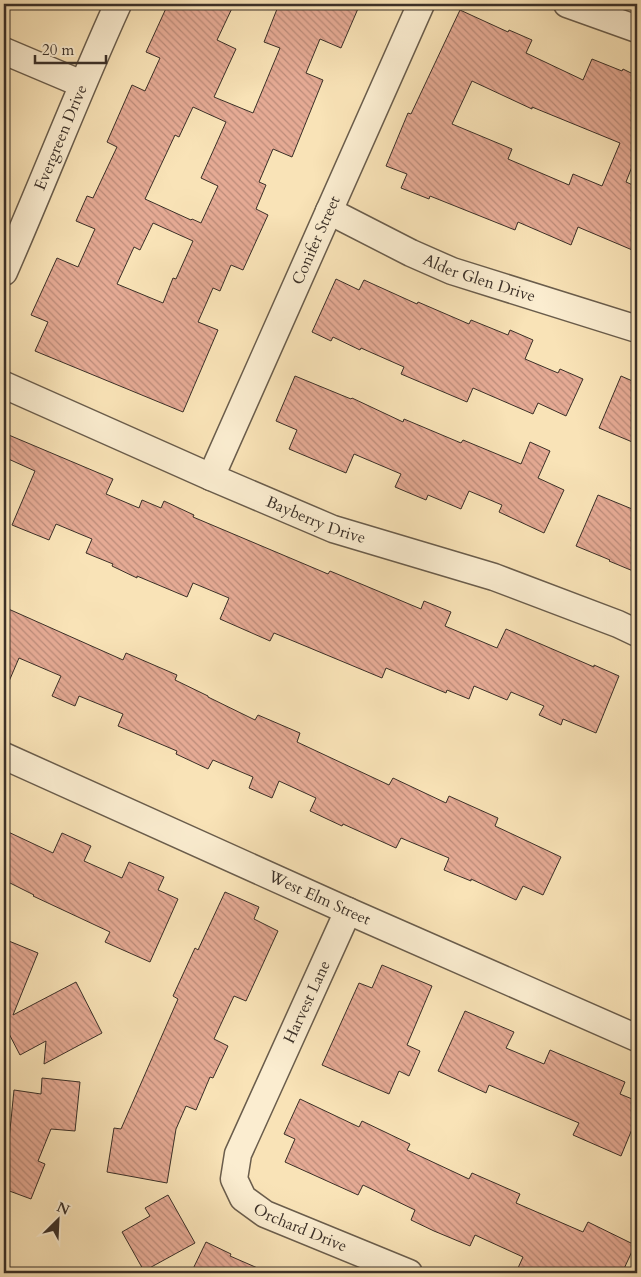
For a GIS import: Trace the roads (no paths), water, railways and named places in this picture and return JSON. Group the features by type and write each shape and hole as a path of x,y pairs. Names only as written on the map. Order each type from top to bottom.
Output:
{"street":[{"name":"Evergreen Drive","path":"4,272 82,84 118,4"},
{"name":"Conifer Street","path":"211,477 421,4"},
{"path":"567,4 637,29"},
{"path":"4,50 82,84"},
{"name":"Alder Glen Drive","path":"329,211 411,253 452,271 637,329"},
{"name":"Bayberry Drive","path":"4,385 211,477 333,528 494,577 637,633"},
{"name":"West Elm Street","path":"4,756 348,911 637,1038"},
{"name":"Harvest Lane","path":"265,1093 348,911"},
{"name":"Orchard Drive","path":"265,1093 238,1154 234,1179 243,1198 265,1214 409,1273"}]}
